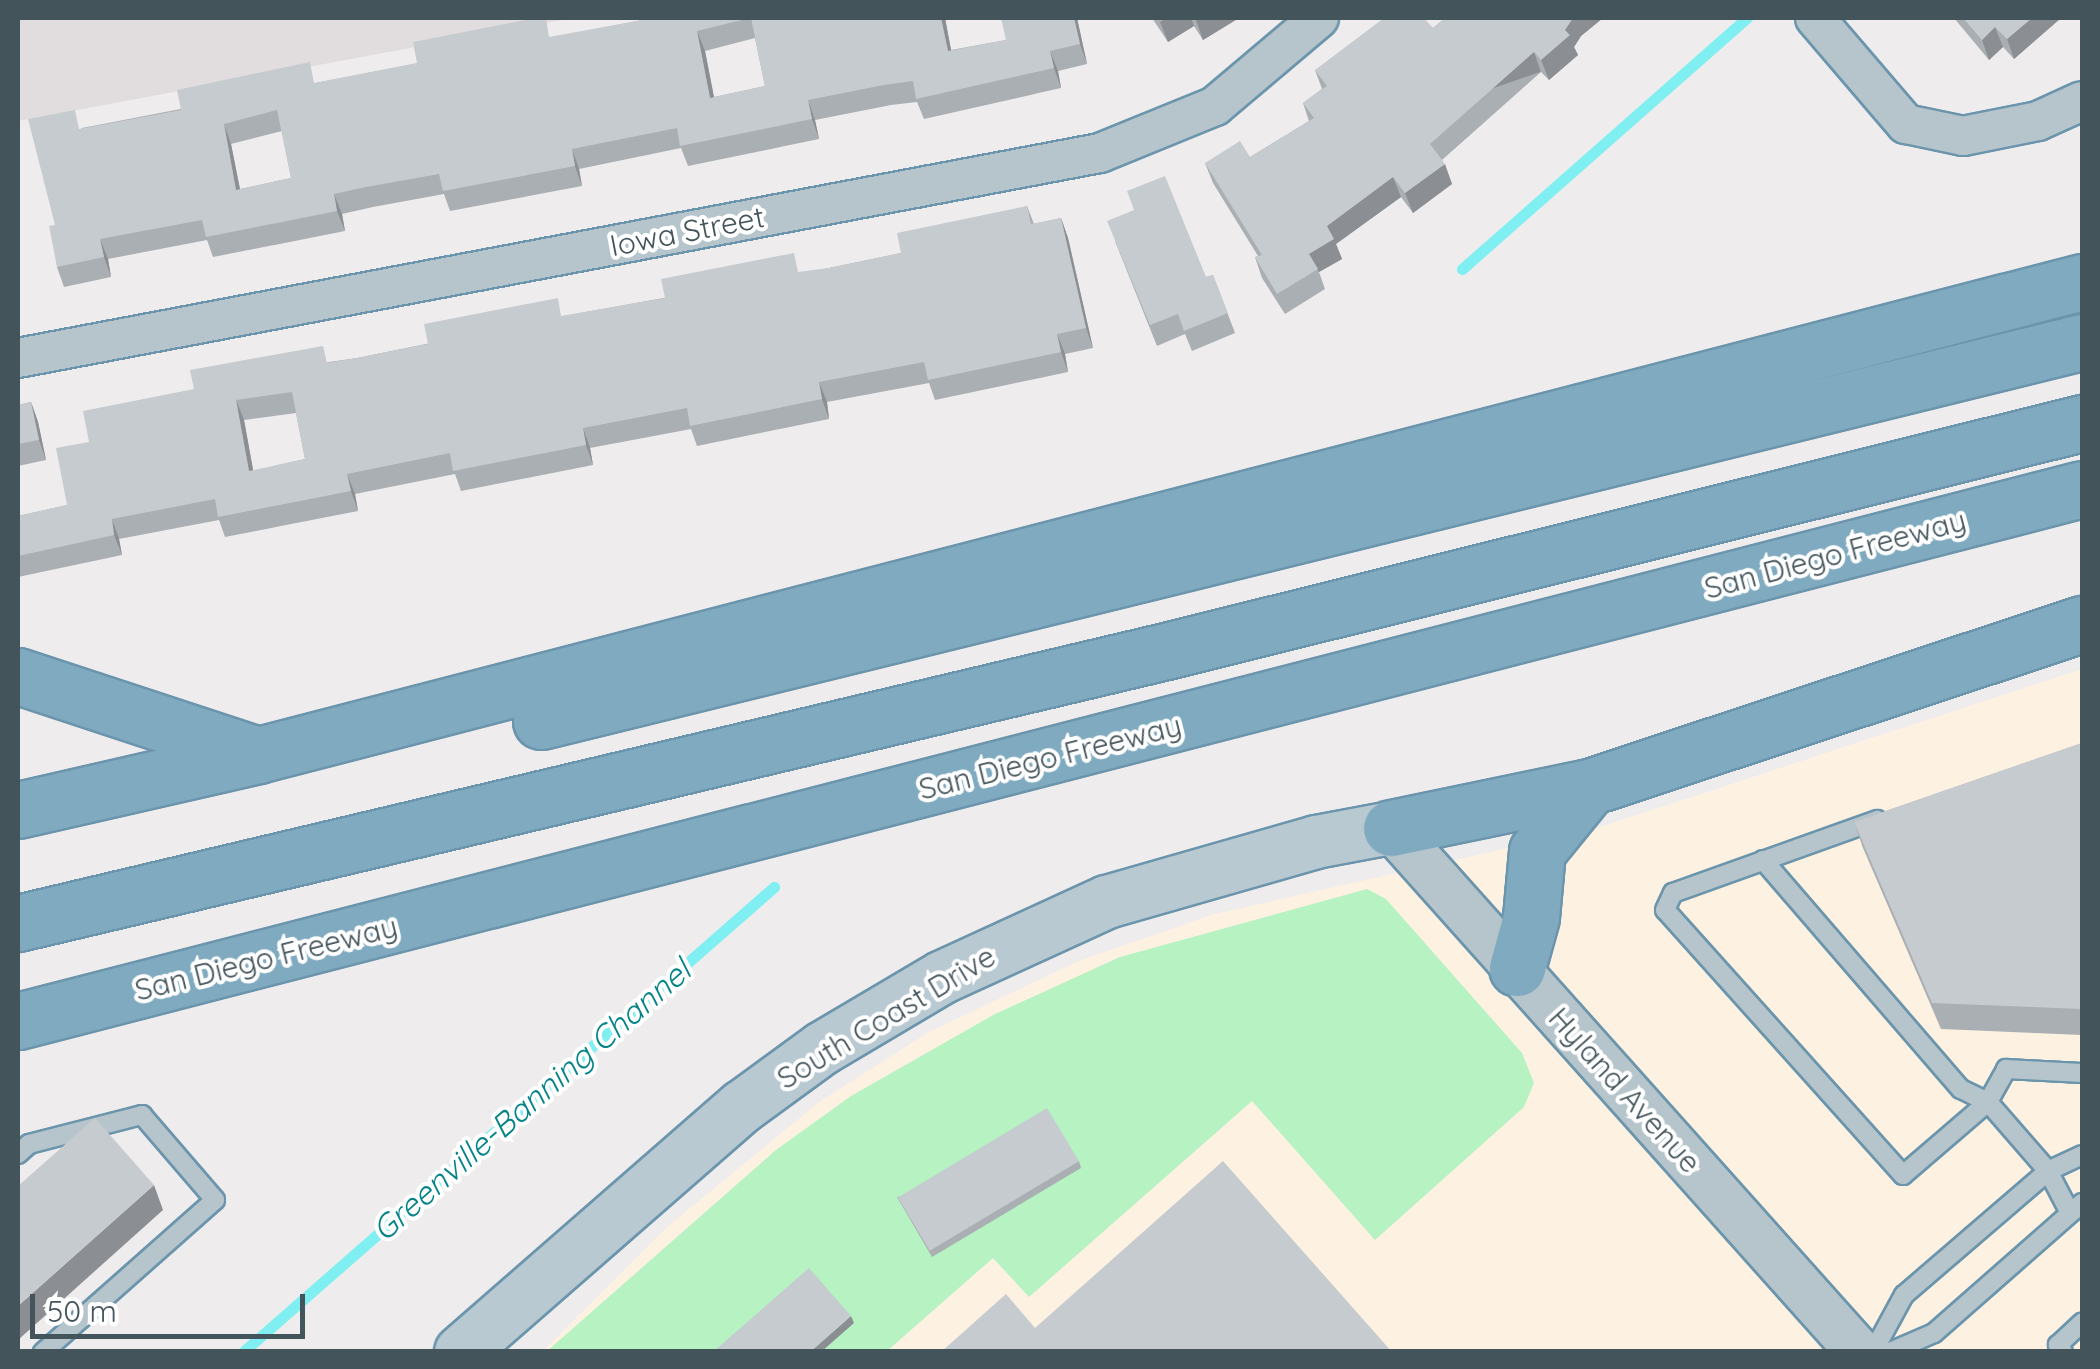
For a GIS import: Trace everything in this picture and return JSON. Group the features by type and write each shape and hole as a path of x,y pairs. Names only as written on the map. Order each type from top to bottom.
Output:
{"highway":[{"path":"18,810 258,755 2082,282"},
{"path":"18,845 1170,571 2082,342"},
{"path":"18,923 1174,649 2082,422"},
{"name":"San Diego Freeway","path":"18,1021 2082,489"},
{"path":"1390,828 1589,787 2082,624"},
{"path":"18,676 258,755"},
{"path":"1517,968 1531,917 1537,851 1589,787"}],"main road":[{"name":"South Coast Drive","path":"461,1352 742,1107 824,1048 943,977 1107,902 1258,857 1390,828"}],"street":[{"name":"Iowa Street","path":"18,358 1100,153 1215,106 1318,18"},
{"path":"1825,28 1906,124 1963,136 2038,121 2082,101"},
{"name":"Hyland Avenue","path":"1390,828 1859,1352"}],"lane":[{"path":"1889,815 1673,893 1665,910 1903,1175 1988,1102 2006,1069 2082,1073"},
{"path":"1763,860 1962,1089 1988,1102 2076,1208 1934,1332 1890,1352"},
{"path":"18,1154 29,1144 142,1115 216,1200 43,1352"},
{"path":"1873,1352 1904,1295 2048,1171 2082,1155"},
{"path":"2063,1352 2058,1345 2082,1322"}],"shaded area":[{"path":"18,18 572,18 18,121"},
{"path":"2082,669 2082,1351 542,1352 666,1228 819,1102 929,1032 1081,960 1215,914 1597,828"}],"green space":[{"path":"1367,889 1386,899 1522,1053 1534,1083 1524,1107 1375,1240 1252,1101 1029,1297 993,1258 887,1351 546,1352 776,1150 851,1096 995,1014 1120,957"}],"building":[{"path":"536,18 546,18 549,37 653,18 750,18 697,31 710,98 765,86 751,18 941,18 948,51 1006,40 1001,18 1074,18 1080,44 1050,51 1054,68 916,99 913,81 884,85 808,100 812,119 680,146 677,128 572,149 575,166 443,191 439,174 366,187 334,194 337,211 206,237 202,220 100,239 104,257 57,267 49,226 55,225 28,119 75,110 79,129 181,110 177,90 310,62 314,83 417,63 413,42","holes":["277,110 291,178 236,190 224,124"]},
{"path":"1384,18 1424,18 1433,28 1445,18 1573,18 1565,30 1570,35 1541,60 1534,52 1430,144 1445,164 1405,193 1393,177 1327,226 1334,239 1309,254 1318,269 1277,294 1255,257 1262,255 1205,163 1240,141 1250,157 1314,118 1303,103 1327,86 1315,70"},
{"path":"1963,18 2032,18 2007,39 1995,27 1982,40"},
{"path":"1165,176 1206,277 1213,275 1228,313 1184,331 1178,314 1150,325 1107,221 1134,210 1127,191"},
{"path":"1027,206 1031,224 1061,218 1086,328 1057,334 1061,352 928,380 924,362 819,382 822,399 690,426 687,408 583,428 586,445 453,471 450,453 347,474 351,491 218,517 215,499 112,519 114,535 18,556 18,516 67,505 56,448 89,442 83,411 194,389 190,370 323,346 327,363 357,358 428,344 424,324 558,298 561,316 665,298 661,279 794,253 798,272 829,268 901,253 897,233","holes":["292,392 305,459 249,471 236,400"]},
{"path":"31,402 39,440 18,444 18,405"},
{"path":"2082,743 2082,1009 1932,1003 1854,822"},
{"path":"1047,1108 1079,1161 930,1251 898,1198"},
{"path":"95,1118 154,1185 18,1306 18,1186"},
{"path":"1223,1161 1392,1352 941,1352 1006,1294 1035,1328"},
{"path":"809,1268 851,1316 810,1352 713,1352"}],"waterway":[{"name":"Greenville-Banning Channel","path":"1462,269 1747,18"},
{"name":"Greenville-Banning Channel","path":"243,1352 774,887"}]}
